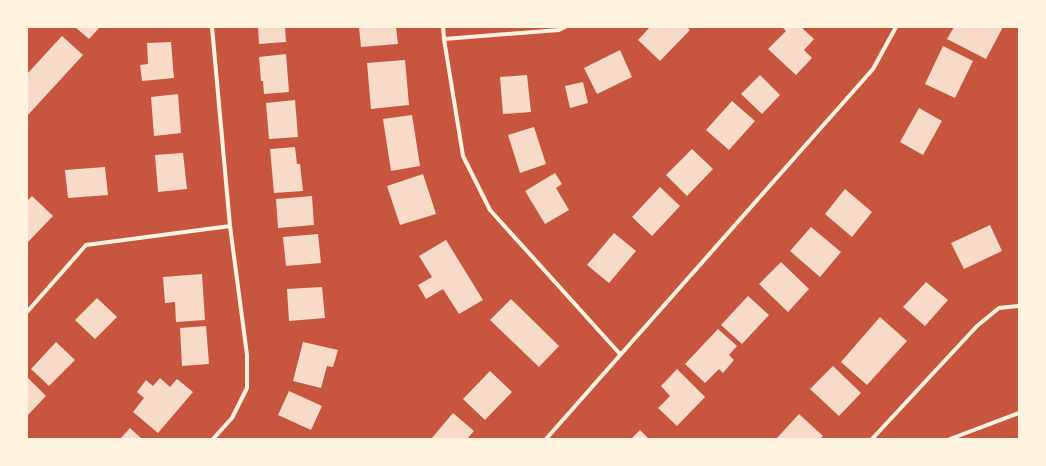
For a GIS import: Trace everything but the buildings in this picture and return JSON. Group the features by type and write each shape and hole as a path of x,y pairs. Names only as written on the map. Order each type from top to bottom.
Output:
{"street":[{"path":"212,27 230,226 247,355 247,388 232,418 213,439"},
{"path":"443,27 463,156 490,210 620,354"},
{"path":"444,39 560,30 565,27"},
{"path":"546,439 873,69 896,27"},
{"path":"27,312 86,245 230,226"},
{"path":"872,439 976,326 999,308 1019,306"},
{"path":"950,439 1019,413"}]}
